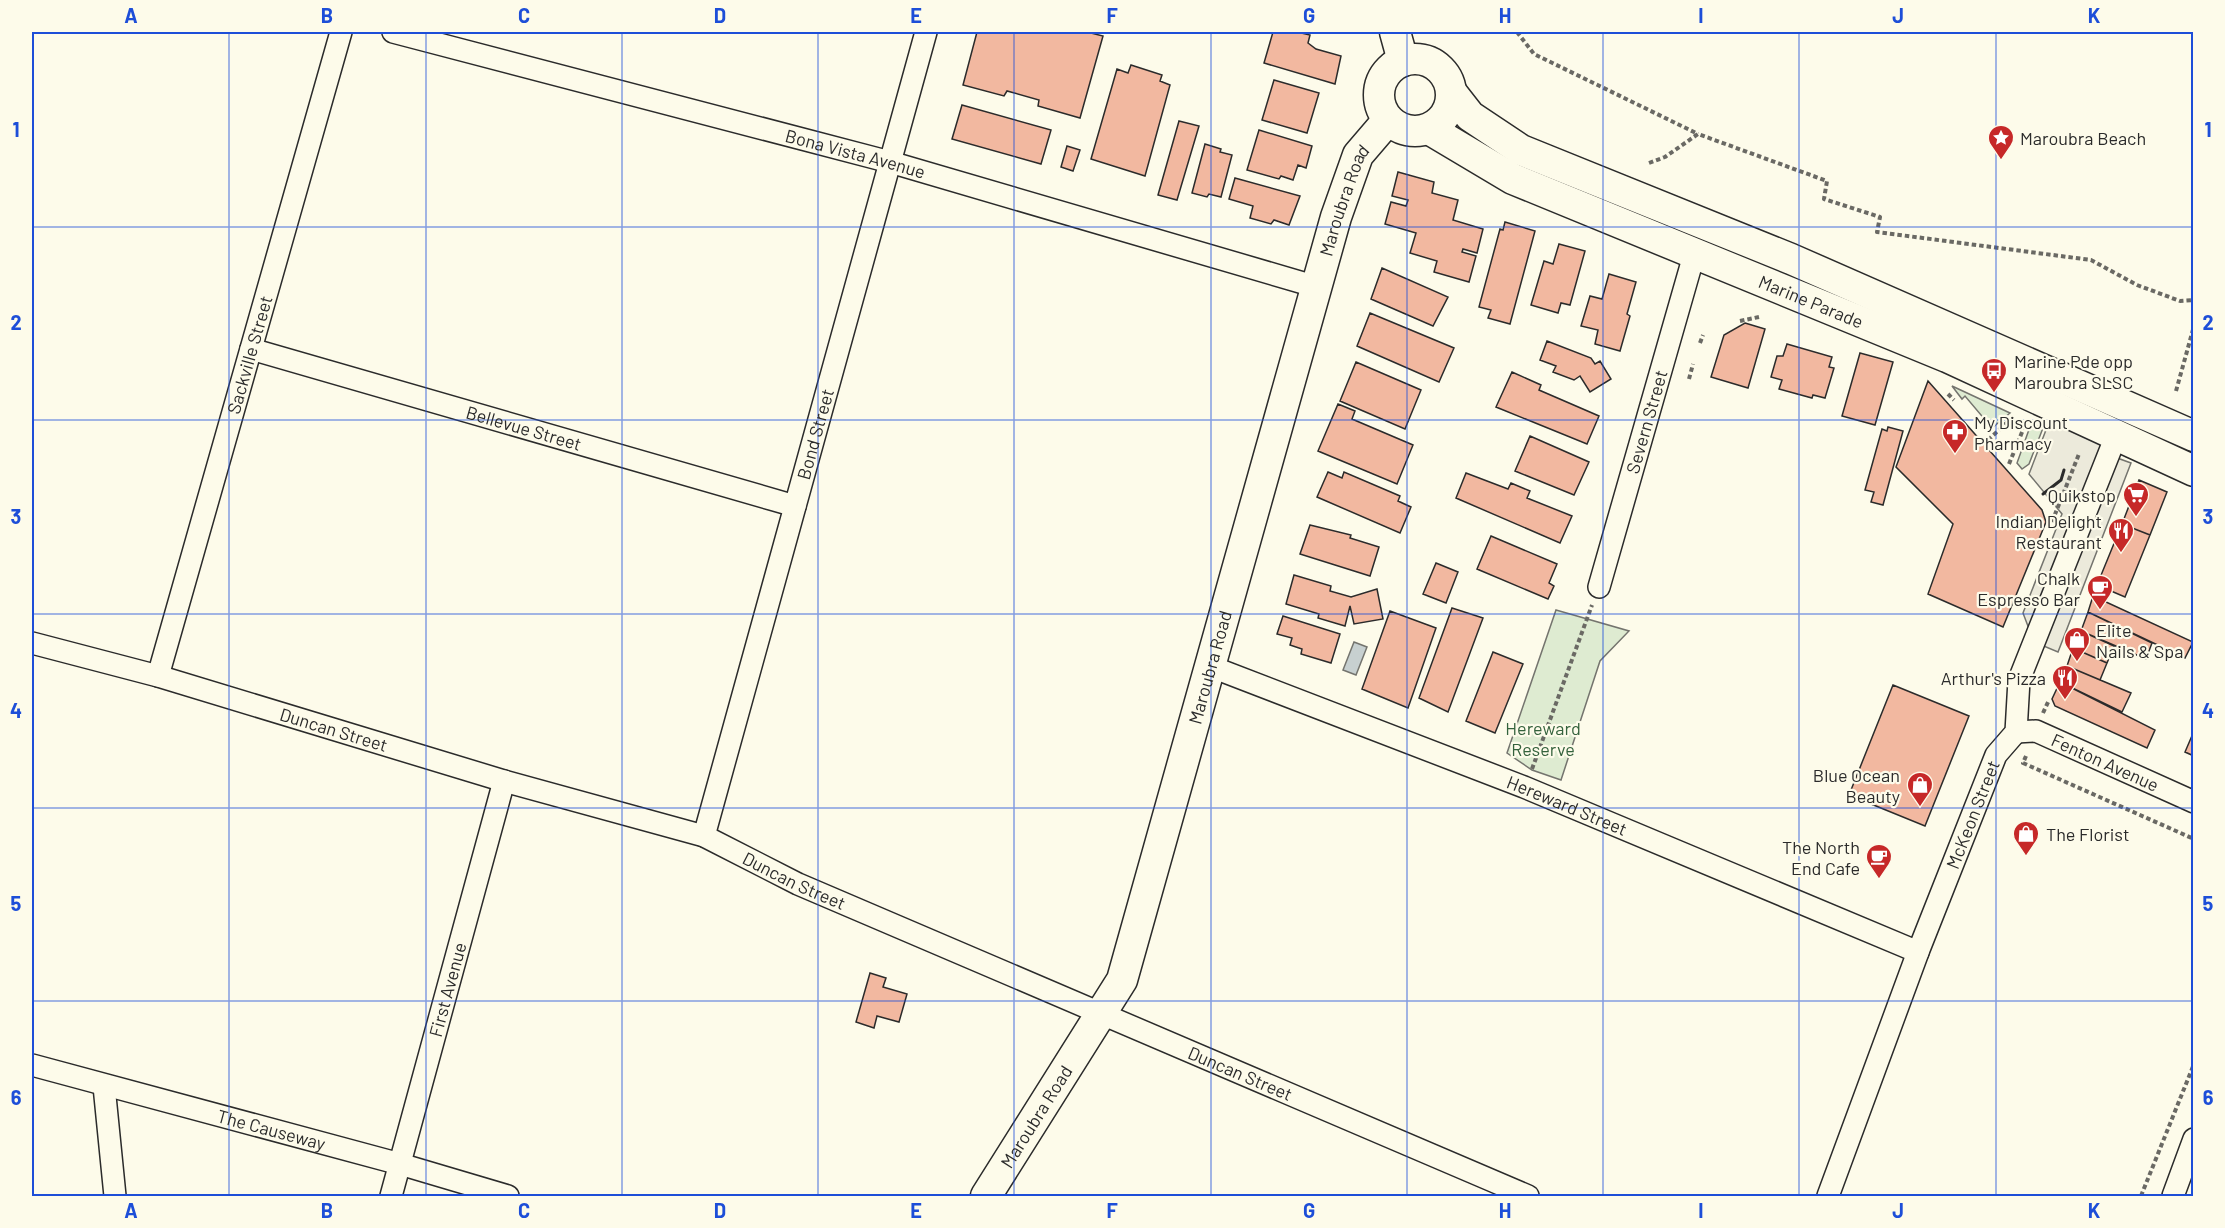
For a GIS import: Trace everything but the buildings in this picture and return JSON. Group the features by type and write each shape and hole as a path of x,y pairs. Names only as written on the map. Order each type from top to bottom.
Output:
{"street":[{"name":"Sackville Street","path":"158,676 341,32"},
{"name":"Bona Vista Avenue","path":"393,32 890,162 1317,287"},
{"name":"Bond Street","path":"704,836 926,32"},
{"path":"1395,32 1403,61"},
{"path":"1414,58 1436,64 1449,82 1452,93 1446,115 1429,129 1407,131 1388,120 1382,110 1380,86 1384,75 1403,61 1414,58"},
{"name":"Marine Parade","path":"1452,93 1470,116 1521,150 1791,259 2193,436"},
{"name":"Maroubra Road","path":"986,1197 1102,1016 1122,980 1212,667 1336,217 1358,155 1388,120"},
{"name":"Marine Parade","path":"1429,129 1513,179 1947,357 2193,471"},
{"name":"Severn Street","path":"1599,587 1694,255"},
{"name":"Bellevue Street","path":"251,349 795,506"},
{"path":"2026,732 2019,681 2116,436"},
{"name":"Duncan Street","path":"32,643 158,676 504,781 704,836 798,884 901,926 1498,1192 1528,1197"},
{"name":"Hereward Street","path":"1212,667 1524,787 1918,952"},
{"name":"Fenton Avenue","path":"2026,732 2193,801"},
{"name":"McKeon Street","path":"1828,1197 1918,952 1995,755 2026,732"},
{"name":"First Avenue","path":"391,1197 504,781"},
{"name":"The Causeway","path":"32,1065 400,1164 508,1197"},
{"path":"104,1086 116,1197"},
{"path":"2173,1197 2193,1139"}],"path":[{"path":"1517,32 1534,54 1698,134 1827,181 1824,199 1880,217 1877,232 2091,260 2137,285 2180,301 2193,300"},
{"path":"1649,163 1665,157 1698,134"},
{"path":"1740,321 1759,317"},
{"path":"2176,391 2193,326"},
{"path":"1700,343 1703,334"},
{"path":"1689,379 1693,363"},
{"path":"1948,394 1954,400"},
{"path":"1988,440 2019,412"},
{"path":"2009,464 2028,416"},
{"path":"2052,522 2079,454"},
{"path":"1524,787 1599,587"},
{"path":"2049,700 2026,732 2023,763 2193,839"},
{"path":"2141,1197 2193,1064"}],"green space":[{"path":"1952,386 2010,413 1992,428 1965,396 1962,399"},
{"path":"2031,424 2043,428 2029,464 2022,469 2017,463"},
{"name":"Hereward Reserve","path":"1556,610 1629,631 1600,661 1561,780 1532,770 1507,753"}],"shaded area":[{"path":"2051,417 2096,437 2109,455 2131,463 2058,652 2034,642 2023,613 2062,514 2029,474"},
{"path":"1354,642 1367,647 1356,675 1343,670"}],"wall":[{"path":"2043,494 2061,480 2064,470"}],"place":[{"name":"Maroubra Beach","path":"2001,161"},
{"name":"Marine Pde opp Maroubra SLSC","path":"1994,394"},
{"name":"My Discount Pharmacy","path":"1955,455"},
{"name":"Quikstop","path":"2136,518"},
{"name":"Indian Delight Restaurant","path":"2121,554"},
{"name":"Chalk Espresso Bar","path":"2100,611"},
{"name":"Elite Nails & Spa","path":"2077,663"},
{"name":"Arthur's Pizza","path":"2065,701"},
{"name":"Blue Ocean Beauty","path":"1920,808"},
{"name":"The Florist","path":"2026,857"},
{"name":"The North End Cafe","path":"1879,880"}]}
